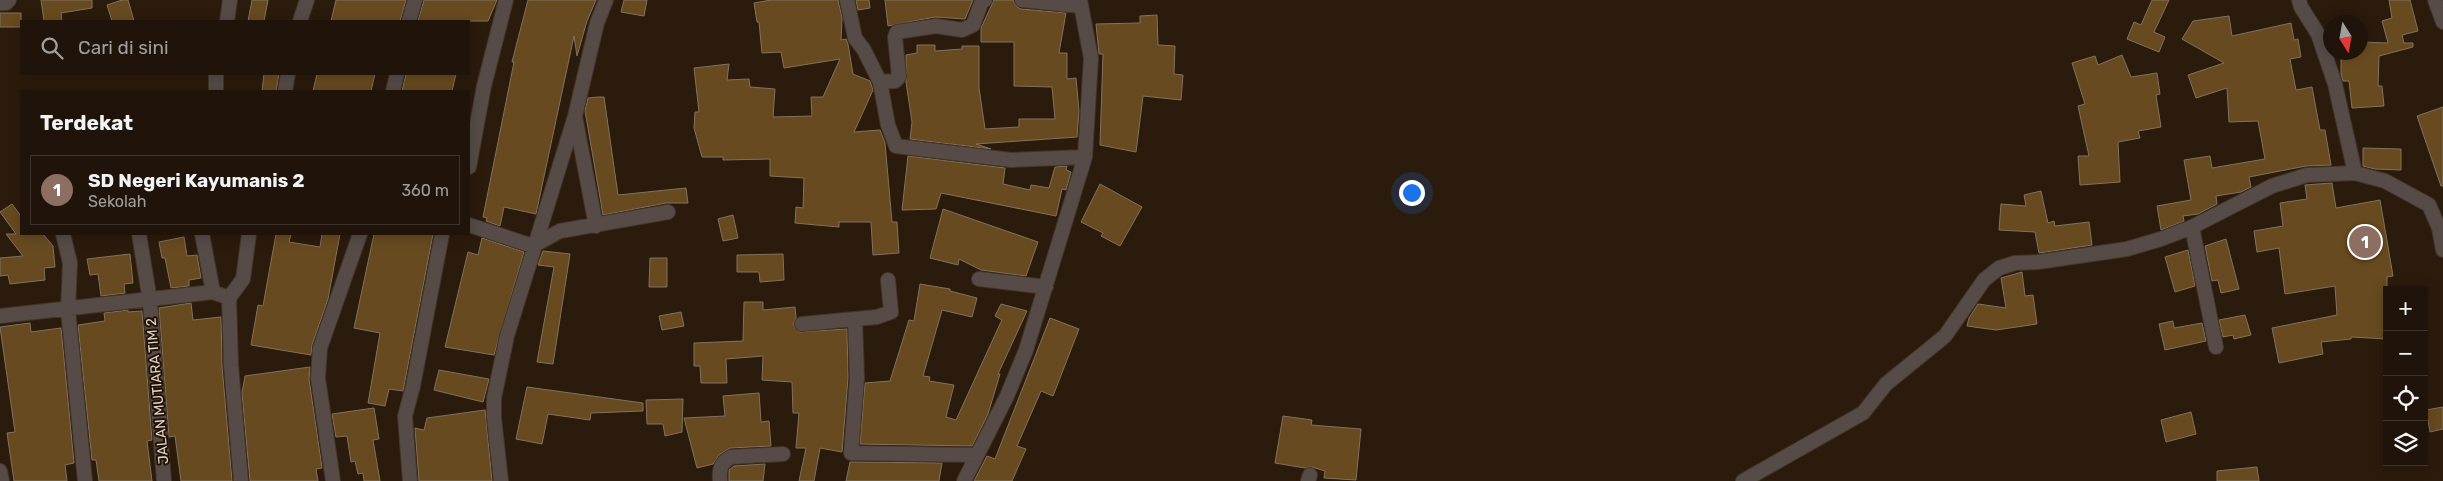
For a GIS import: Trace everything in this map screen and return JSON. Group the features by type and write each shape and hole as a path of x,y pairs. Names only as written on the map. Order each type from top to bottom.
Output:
{"street":[{"path":"0,2 6,4 9,0"},
{"path":"227,20 230,0"},
{"path":"300,20 306,0"},
{"path":"409,20 414,0"},
{"path":"470,162 484,86 506,0"},
{"path":"501,481 494,418 494,398 507,336 533,246 575,116 597,23 606,0"},
{"path":"847,0 855,38 864,50 880,82 888,124 896,146 1012,160 1085,158"},
{"path":"880,82 895,81 899,77 894,37 897,32 936,26 962,30 973,25 982,1 985,0"},
{"path":"964,481 1007,396 1026,350 1085,158 1091,58 1080,3 1022,0"},
{"path":"2299,0 2301,7 2318,34 2335,84 2355,173"},
{"path":"2435,0 2443,22"},
{"path":"216,75 216,90"},
{"path":"285,90 288,75"},
{"path":"393,90 397,75"},
{"path":"575,116 596,226"},
{"path":"1743,481 1863,413 1886,384 1945,336 1984,280 1999,268 2015,263 2038,262 2127,249 2192,227 2272,186 2307,175 2355,173 2385,181 2414,195 2429,205 2439,228 2443,250"},
{"path":"470,225 533,246 560,231 668,212"},
{"path":"2192,227 2216,347"},
{"path":"63,235 70,263 68,310 85,481"},
{"name":"JALAN MUTIARA TIM 2","path":"139,235 150,301 164,481"},
{"path":"202,235 213,292"},
{"path":"241,481 231,364 229,298 243,279 249,235"},
{"path":"333,481 318,378 320,348 360,235"},
{"path":"410,481 405,416 413,386 442,235"},
{"path":"980,279 1046,287"},
{"path":"802,324 877,318 890,312 888,280"},
{"path":"0,316 150,301 213,292 229,298"},
{"path":"855,319 857,378 851,454 976,455"},
{"path":"720,481 720,467 724,461 731,457 783,454"},
{"path":"0,471 2,481"}],"building":[{"path":"41,0 92,0 92,8 61,13 62,20 44,20"},
{"path":"128,0 134,20 112,20 107,5"},
{"path":"252,0 268,0 264,20 248,20"},
{"path":"336,0 406,0 400,20 331,20"},
{"path":"424,0 497,0 488,21 418,20"},
{"path":"528,0 596,0 587,21 577,56 574,36 536,214 504,207 500,226 486,221 487,218 483,217 514,62 512,62"},
{"path":"624,0 647,0 644,16 621,12"},
{"path":"771,0 838,0 842,18 841,40 846,39 848,44 853,74 870,81 873,90 854,132 880,130 885,143 892,222 897,222 899,253 873,255 871,222 839,222 839,227 795,223 796,207 803,208 804,178 770,176 770,159 723,160 723,157 702,157 694,128 695,112 699,112 694,68 729,64 727,80 749,79 750,87 775,89 773,117 812,116 811,97 823,97 840,59 784,68 781,52 762,53 759,22 757,22 754,3"},
{"path":"856,0 869,0 870,8 858,10"},
{"path":"885,0 973,0 965,19 935,17 888,26"},
{"path":"994,0 1013,0 1017,7 1021,9 1066,13 1059,53 1067,53 1067,79 1076,78 1079,111 1077,137 976,144 991,149 910,139 912,122 906,82 906,55 917,53 917,45 935,45 935,51 962,49 962,46 979,46 979,88 985,129 1019,127 1019,119 1055,119 1052,87 1014,86 1014,42 981,42 981,28"},
{"path":"2152,0 2169,0 2154,32 2165,37 2159,52 2127,39 2134,22 2141,25"},
{"path":"2389,0 2410,0 2418,31 2402,35 2404,43 2413,43 2413,47 2379,56 2378,86 2382,86 2384,106 2352,108 2349,81 2343,81 2341,74 2341,60 2368,60 2368,42 2388,43 2382,21 2392,18"},
{"path":"0,13 21,13 20,27 0,27"},
{"path":"1157,15 1158,45 1175,46 1174,74 1183,75 1181,100 1143,96 1136,152 1100,145 1103,54 1099,54 1096,24 1140,23 1140,16"},
{"path":"2229,16 2232,36 2291,23 2294,40 2298,39 2301,57 2290,59 2296,90 2312,87 2320,130 2325,130 2331,165 2306,166 2249,177 2251,187 2241,192 2216,196 2217,204 2198,214 2183,216 2184,221 2161,230 2157,206 2191,200 2184,160 2210,156 2212,168 2265,159 2258,121 2229,122 2227,88 2196,98 2188,75 2224,63 2182,39 2193,21"},
{"path":"2122,55 2131,77 2157,73 2160,94 2156,95 2161,127 2138,131 2140,138 2118,142 2120,182 2080,185 2078,156 2089,156 2078,106 2085,104 2072,63 2095,56 2098,65"},
{"path":"264,75 279,75 276,90 262,90"},
{"path":"317,75 375,75 371,90 313,90"},
{"path":"406,75 456,75 452,90 402,90"},
{"path":"604,97 618,195 686,188 688,203 666,203 603,215 585,111 588,98"},
{"path":"2443,107 2443,186 2441,186 2417,116"},
{"path":"2363,148 2401,149 2401,170 2375,169 2363,166"},
{"path":"908,156 1005,168 1003,184 1030,190 1031,185 1049,188 1055,167 1067,166 1066,170 1071,172 1066,190 1062,189 1056,216 941,193 936,209 902,210"},
{"path":"2332,183 2336,208 2380,200 2393,276 2387,277 2387,286 2383,286 2383,339 2351,337 2351,339 2321,342 2323,354 2279,363 2272,328 2337,315 2335,286 2285,294 2279,248 2257,252 2254,231 2283,226 2280,203 2307,199 2305,185"},
{"path":"1100,184 1142,207 1120,246 1101,236 1103,233 1081,222"},
{"path":"2041,191 2048,223 2054,221 2055,226 2089,222 2092,245 2039,253 2035,232 1999,230 2001,204 2026,206 2024,195"},
{"path":"12,204 20,215 20,235 44,235 53,246 55,267 44,268 45,280 10,284 8,275 0,276 0,258 23,256 6,234 16,234 0,212"},
{"path":"943,209 1038,242 1026,276 981,270 959,259 958,265 930,258"},
{"path":"733,215 738,238 723,241 718,219"},
{"path":"276,235 291,235 289,242 320,247 322,235 340,235 328,299 312,345 311,355 251,345 258,305 263,306"},
{"path":"374,235 433,235 403,391 389,389 385,406 368,403 380,333 354,328"},
{"path":"184,237 187,256 197,255 201,278 189,280 189,286 171,288 165,258 162,258 159,242"},
{"path":"482,238 524,252 494,355 445,347 468,252 478,255"},
{"path":"2226,239 2239,289 2221,293 2218,280 2212,281 2205,246"},
{"path":"2188,250 2195,286 2175,292 2165,257"},
{"path":"543,251 570,254 553,364 537,362 554,267 538,265"},
{"path":"130,254 133,283 124,284 125,293 101,296 98,274 90,275 87,259"},
{"path":"783,254 784,280 760,282 759,272 737,272 737,255"},
{"path":"650,258 667,258 667,287 649,287"},
{"path":"2022,272 2025,296 2033,295 2037,324 1996,330 1967,326 1969,318 1978,304 2006,308 2001,278"},
{"path":"920,284 950,289 950,291 977,298 972,317 942,310 923,376 930,377 929,381 954,385 946,417 956,420 1002,320 995,316 1001,304 1027,311 998,374 1000,374 988,414 972,446 860,444 865,383 890,381 909,320 914,321"},
{"path":"744,302 763,302 763,310 795,307 796,318 793,325 799,332 847,329 848,378 842,452 820,448 814,481 799,481 806,448 796,448 799,413 793,413 792,382 762,380 763,356 726,359 727,383 701,383 700,366 694,366 694,343 743,341"},
{"path":"191,303 193,320 221,317 222,366 232,481 181,481 175,436 169,437 159,308"},
{"path":"128,310 128,312 142,311 152,440 147,441 152,481 99,481 96,460 92,460 78,325 105,321 104,313"},
{"path":"681,312 684,326 662,330 659,316"},
{"path":"2245,315 2251,335 2234,339 2233,335 2223,337 2219,320"},
{"path":"1050,318 1079,329 1053,396 1041,391 1017,446 1026,449 1012,481 974,481 987,456 995,459"},
{"path":"2173,321 2174,328 2202,323 2206,341 2165,350 2159,324"},
{"path":"30,323 31,332 61,328 74,463 65,465 67,481 14,481 7,433 15,432 0,327"},
{"path":"310,367 309,379 322,468 316,469 318,481 250,481 242,393 245,376"},
{"path":"439,370 489,379 483,402 434,390"},
{"path":"527,387 643,403 643,411 591,413 590,420 548,414 542,444 516,439"},
{"path":"759,393 761,422 769,421 771,446 730,448 719,455 713,464 697,468 684,418 725,416 723,396"},
{"path":"683,399 682,432 665,436 663,424 647,424 646,400"},
{"path":"2443,407 2443,429 2430,432 2428,410"},
{"path":"374,408 379,439 373,440 380,481 364,481 363,473 358,474 355,461 351,462 347,436 336,437 332,414"},
{"path":"485,410 492,481 419,481 415,428 424,430 427,418"},
{"path":"2191,412 2196,434 2166,442 2161,420"},
{"path":"1283,416 1312,420 1311,425 1361,429 1356,480 1324,478 1325,471 1312,467 1305,468 1275,463"},
{"path":"850,462 942,463 939,481 846,481"},
{"path":"765,464 763,481 729,481 729,470 734,466"},
{"path":"2257,467 2259,481 2217,481 2217,471"}],"place":[{"name":"SD Negeri Kayumanis 2","path":"2365,242"}]}
